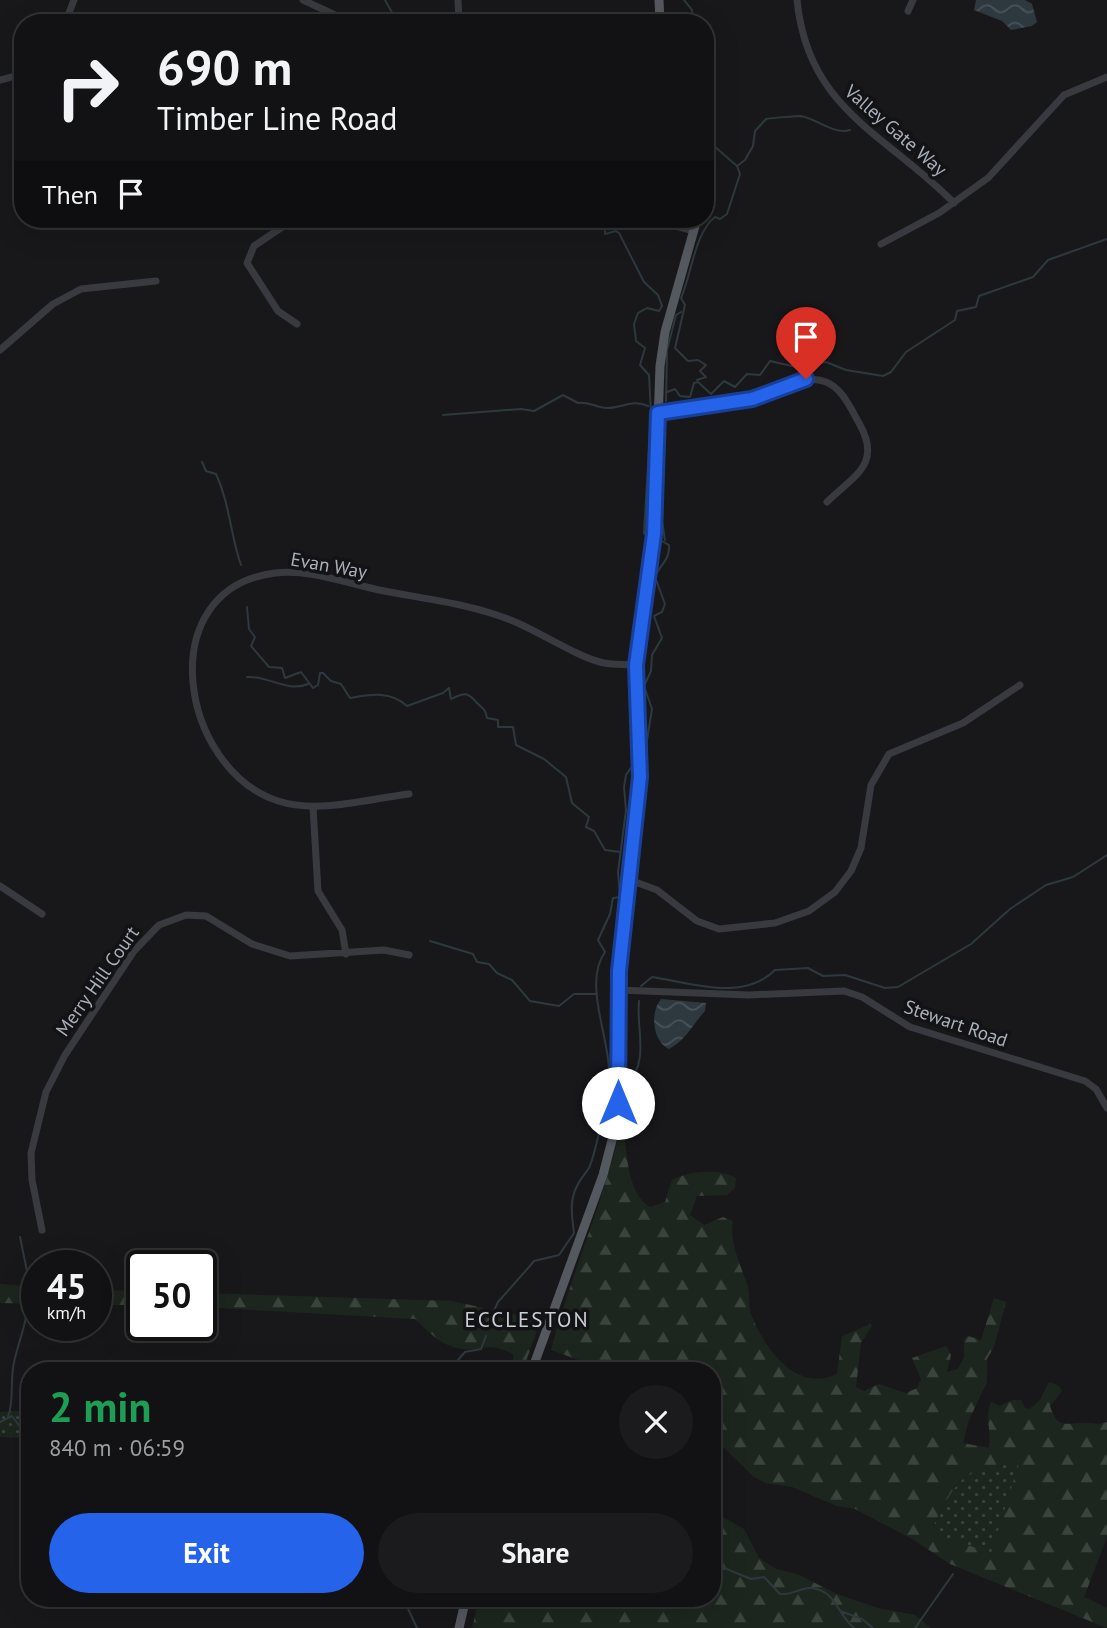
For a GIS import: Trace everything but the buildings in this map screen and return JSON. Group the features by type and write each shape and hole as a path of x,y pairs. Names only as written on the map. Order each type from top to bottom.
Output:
{"main road":[{"path":"535,1362 613,1140 618,1096 618,990 640,777 636,665 654,534 658,413 665,332 694,228"},
{"path":"459,1628 464,1607"}],"street":[{"path":"303,0 333,14"},
{"name":"Valley Gate Way","path":"797,0 803,43 827,90 852,116 932,181 954,203"},
{"path":"908,11 914,0"},
{"path":"881,244 954,203 1003,165 1064,95 1107,77"},
{"path":"281,228 254,246 247,263 278,311 297,324"},
{"path":"683,228 694,231"},
{"path":"0,350 53,304 81,289 156,281"},
{"path":"658,413 752,399 806,379 830,383 838,389 859,424 867,460 859,475 827,502"},
{"name":"Evan Way","path":"409,794 313,807 279,801 243,782 222,758 196,705 190,675 195,640 214,606 246,582 272,573 298,572 455,603 513,621 596,661 636,665"},
{"path":"630,880 657,890 697,921 719,929 775,923 809,911 835,892 851,871 861,848 871,785 889,754 963,723 1020,684"},
{"path":"313,807 320,897 342,930 346,954"},
{"path":"0,886 42,915"},
{"name":"Merry Hill Court","path":"42,1230 32,1180 31,1153 46,1092 65,1055 134,951 152,930 173,918 198,915 217,920 252,944 276,953 301,957 384,950 409,955"},
{"name":"Stewart Road","path":"618,990 739,995 844,991 862,997 910,1027 1085,1081 1096,1089 1107,1108"}],"green space":[{"path":"622,1123 632,1181 642,1200 650,1207 665,1202 672,1180 679,1177 712,1172 736,1178 735,1188 727,1195 697,1196 690,1215 704,1225 723,1217 733,1221 734,1246 748,1287 750,1311 756,1327 783,1364 808,1378 822,1378 837,1374 842,1336 870,1324 872,1326 861,1343 856,1387 864,1391 879,1384 906,1393 917,1388 921,1379 912,1358 946,1346 951,1355 947,1372 958,1369 964,1357 964,1339 968,1336 981,1340 994,1298 1006,1302 994,1347 987,1359 987,1382 969,1420 963,1443 989,1448 988,1414 991,1402 1000,1406 1012,1400 1021,1400 1025,1408 1030,1409 1040,1400 1049,1382 1058,1385 1062,1391 1050,1406 1058,1421 1069,1424 1107,1422 1107,1537 1084,1597 1107,1608 1107,1628 950,1564 914,1540 855,1509 837,1506 792,1487 766,1483 754,1477 721,1445 721,1362 584,1362 551,1350","holes":["1019,1463 991,1553 938,1535 933,1526 950,1495 964,1478 984,1469"]},
{"path":"0,1284 21,1286 21,1304 0,1303"},
{"path":"112,1290 126,1291 126,1305 112,1305"},
{"path":"217,1294 452,1301 539,1320 526,1362 513,1362 513,1354 503,1350 451,1346 434,1336 415,1319 217,1308"},
{"path":"0,1412 21,1412 21,1438 0,1437"},
{"path":"1020,1463 991,1554 938,1535 933,1527 950,1495 964,1478 985,1469"},
{"path":"721,1516 744,1529 759,1558 776,1569 797,1574 837,1594 878,1608 915,1615 931,1628 472,1628 477,1607 721,1607"}],"water":[{"path":"976,0 1025,0 1032,4 1037,22 1032,26 1011,30 1002,21 974,10"},
{"path":"661,999 706,1003 705,1011 689,1032 669,1049 659,1040 654,1026 655,1011"}],"waterway":[{"path":"385,0 393,14"},
{"path":"684,0 692,14"},
{"path":"737,166 745,160 753,146 755,131 766,119 801,116 832,129 850,130"},
{"path":"714,146 737,166 740,174 727,214 720,219 714,218"},
{"path":"605,228 605,234 616,231 619,233 644,282 658,295 662,306 659,311 647,308 638,313 634,324 636,341 645,348 640,365 649,375 651,413 644,533 649,539"},
{"path":"697,380 706,377 700,371 706,365 698,360 688,361 675,348 685,305 681,298 706,228"},
{"path":"667,392 675,389 680,396 690,397 694,383 698,382 711,394 724,381 735,387 747,374 760,375 770,361 796,367 826,362 846,370 883,376 891,372 906,352 955,320 957,311 976,307 979,296 1033,277 1048,260 1107,239"},
{"path":"666,401 667,350 676,315 681,312"},
{"path":"443,415 521,409 534,411 563,395 578,403 603,408 637,403 648,406"},
{"path":"665,423 662,521 665,540"},
{"path":"202,462 206,471 216,474 221,485 241,565"},
{"path":"645,753 652,709 644,686 651,671 652,655 662,638 654,616 662,612 665,604 655,577 669,550 669,545 660,540"},
{"path":"247,607 249,629 255,637 251,646 269,667 282,668 285,678 301,672 313,688 318,685 320,673 323,673 331,681 341,684 350,698 387,696 407,706 443,693 449,688 451,699 462,694 471,696 484,709 487,718 498,720 498,727 513,727 516,745 544,759 566,777 572,803 589,817 586,827 594,831 605,850 620,852"},
{"path":"247,677 293,686 308,684"},
{"path":"492,1315 498,1302 534,1261 559,1255 574,1233 574,1192 592,1160 608,1081 608,1058 596,979 605,952 598,940 610,914 613,898 620,897 618,872 626,810 624,787 626,775 635,762"},
{"path":"641,986 652,977 700,986 733,988 762,980 775,970 808,968 823,976 845,975 885,988 898,987 971,944 1010,909 1046,885 1073,877 1107,855"},
{"path":"430,941 473,954 477,962 489,964 497,973 512,980 530,1001 559,1006 574,994 597,994"},
{"path":"627,1086 634,1076 640,1055 639,1001"},
{"path":"604,1107 611,1100"},
{"path":"20,1237 23,1250"},
{"path":"8,1417 13,1365 21,1336"},
{"path":"458,1362 465,1352 481,1349 486,1336"},
{"path":"0,1422 12,1416 21,1428"},
{"path":"721,1567 751,1579 764,1577 780,1594 808,1588 820,1590 831,1598 854,1628"},
{"path":"915,1628 953,1574"},
{"path":"407,1607 417,1628"},
{"path":"840,1611 862,1619 873,1628"}],"district":[{"name":"ECCLESTON","path":"527,1319"}],"route":[{"path":"618,1103 619,971 640,777 636,665 653,556 658,413 752,399 806,379"}]}
